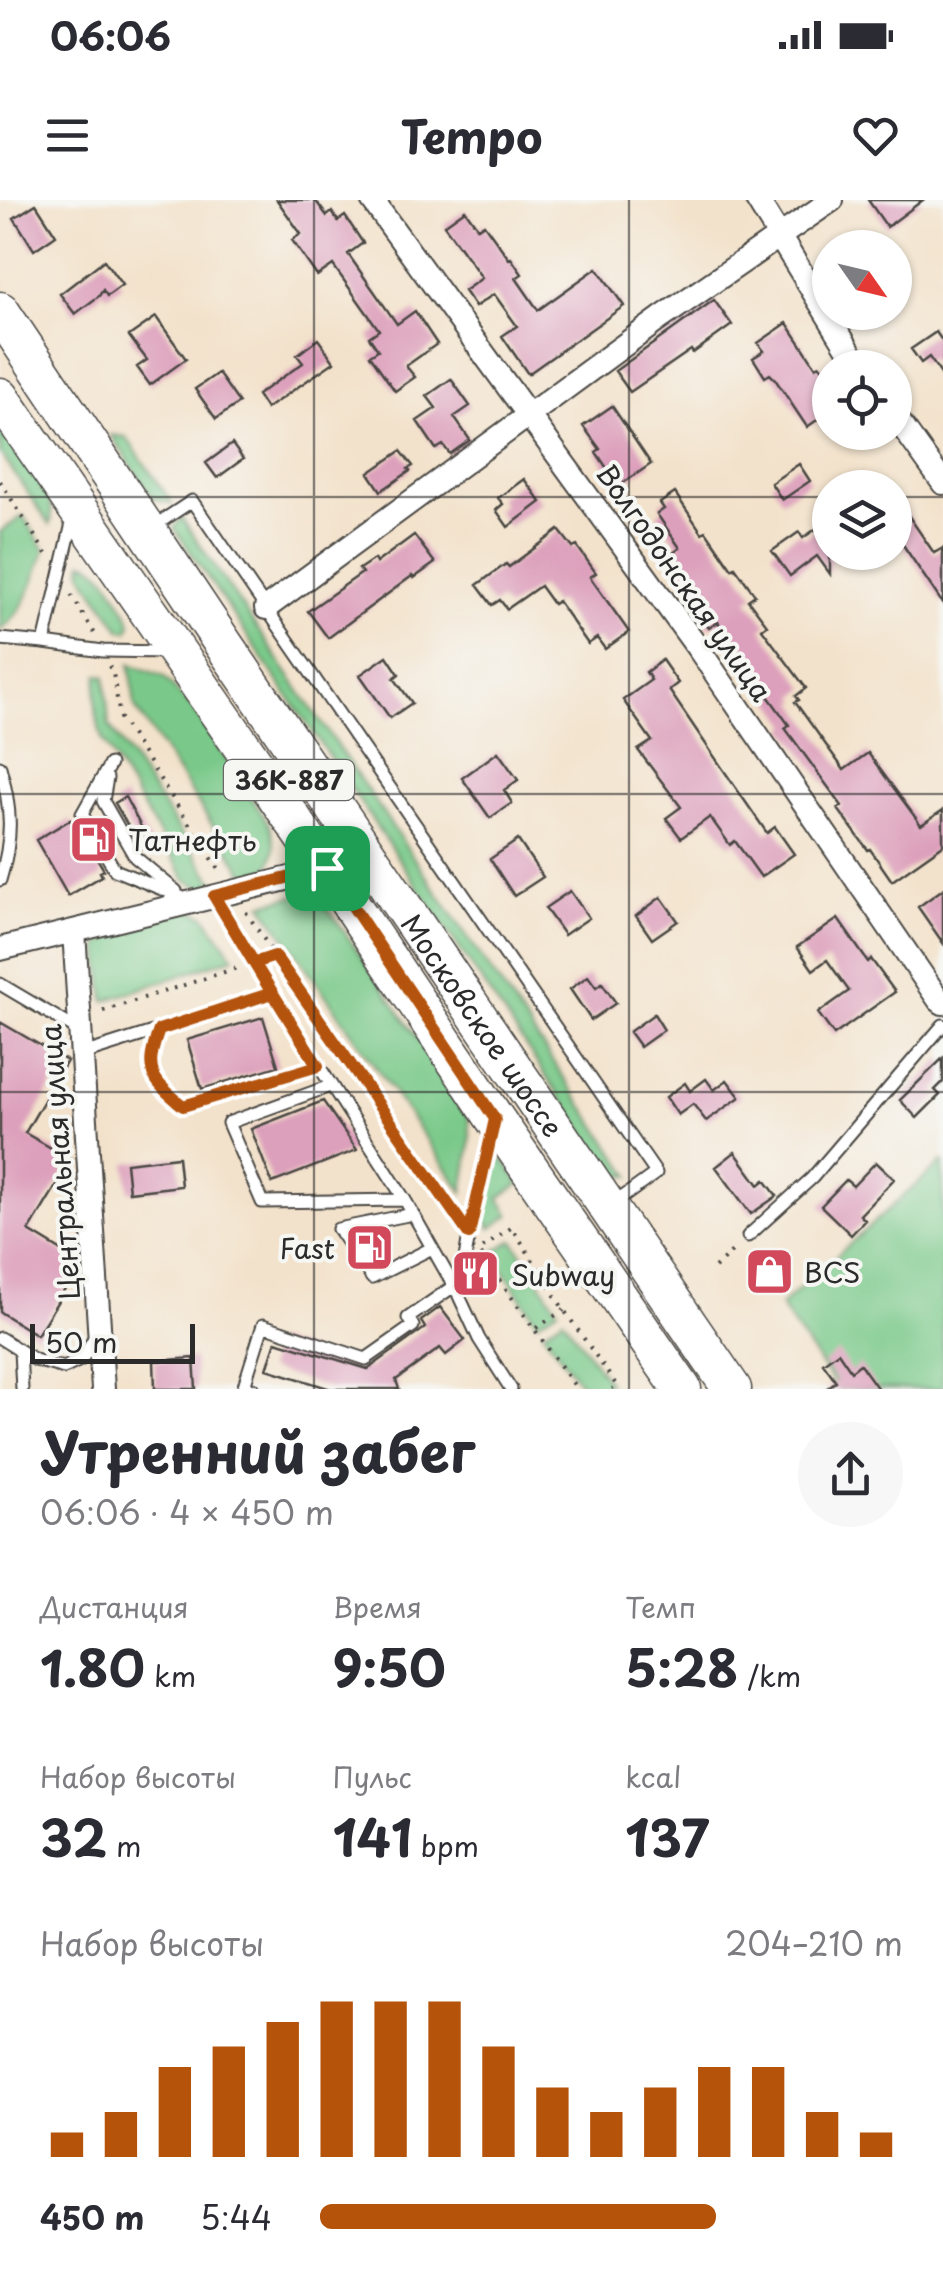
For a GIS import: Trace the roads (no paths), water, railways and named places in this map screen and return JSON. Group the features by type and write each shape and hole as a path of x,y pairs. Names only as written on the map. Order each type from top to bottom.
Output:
{"main road":[{"name":"Московское шоссе","path":"0,311 732,1389"},
{"name":"Московское шоссе","path":"0,358 707,1389"},
{"name":"Московское шоссе","path":"0,396 682,1389"}],"street":[{"name":"Волгодонская улица","path":"372,200 700,650 943,1003"},
{"path":"757,200 849,350"},
{"path":"266,608 661,318 832,200"},
{"path":"912,440 943,484"},
{"path":"0,950 327,868"},
{"name":"Центральная улица","path":"74,931 103,1389"}],"lane":[{"path":"147,531 192,500 656,1173 607,1208"},
{"path":"44,644 76,506"},
{"path":"0,639 103,652 176,652"},
{"path":"110,764 103,800 134,858 186,900 115,870 82,814 110,764"},
{"path":"0,767 11,824 0,880"},
{"path":"224,894 254,963 414,1214 505,1387"},
{"path":"0,984 82,1035 159,1030 272,993"},
{"path":"748,1236 830,1157 943,1025"},
{"path":"159,1030 150,1055 152,1075 183,1106 318,1066"},
{"path":"330,1086 228,1123 262,1202 405,1200"},
{"path":"254,1389 244,1386 263,1325 366,1358 412,1326 408,1318 456,1290 495,1119"},
{"path":"414,1214 338,1229 372,1278 432,1248"},
{"path":"0,1338 35,1360 64,1368 82,1359 100,1328"},
{"path":"20,1351 22,1389"}],"place":[{"name":"Татнефть","path":"93,839"},
{"name":"Fast","path":"370,1247"},
{"name":"BCS","path":"769,1271"},
{"name":"Subway","path":"476,1274"}]}
